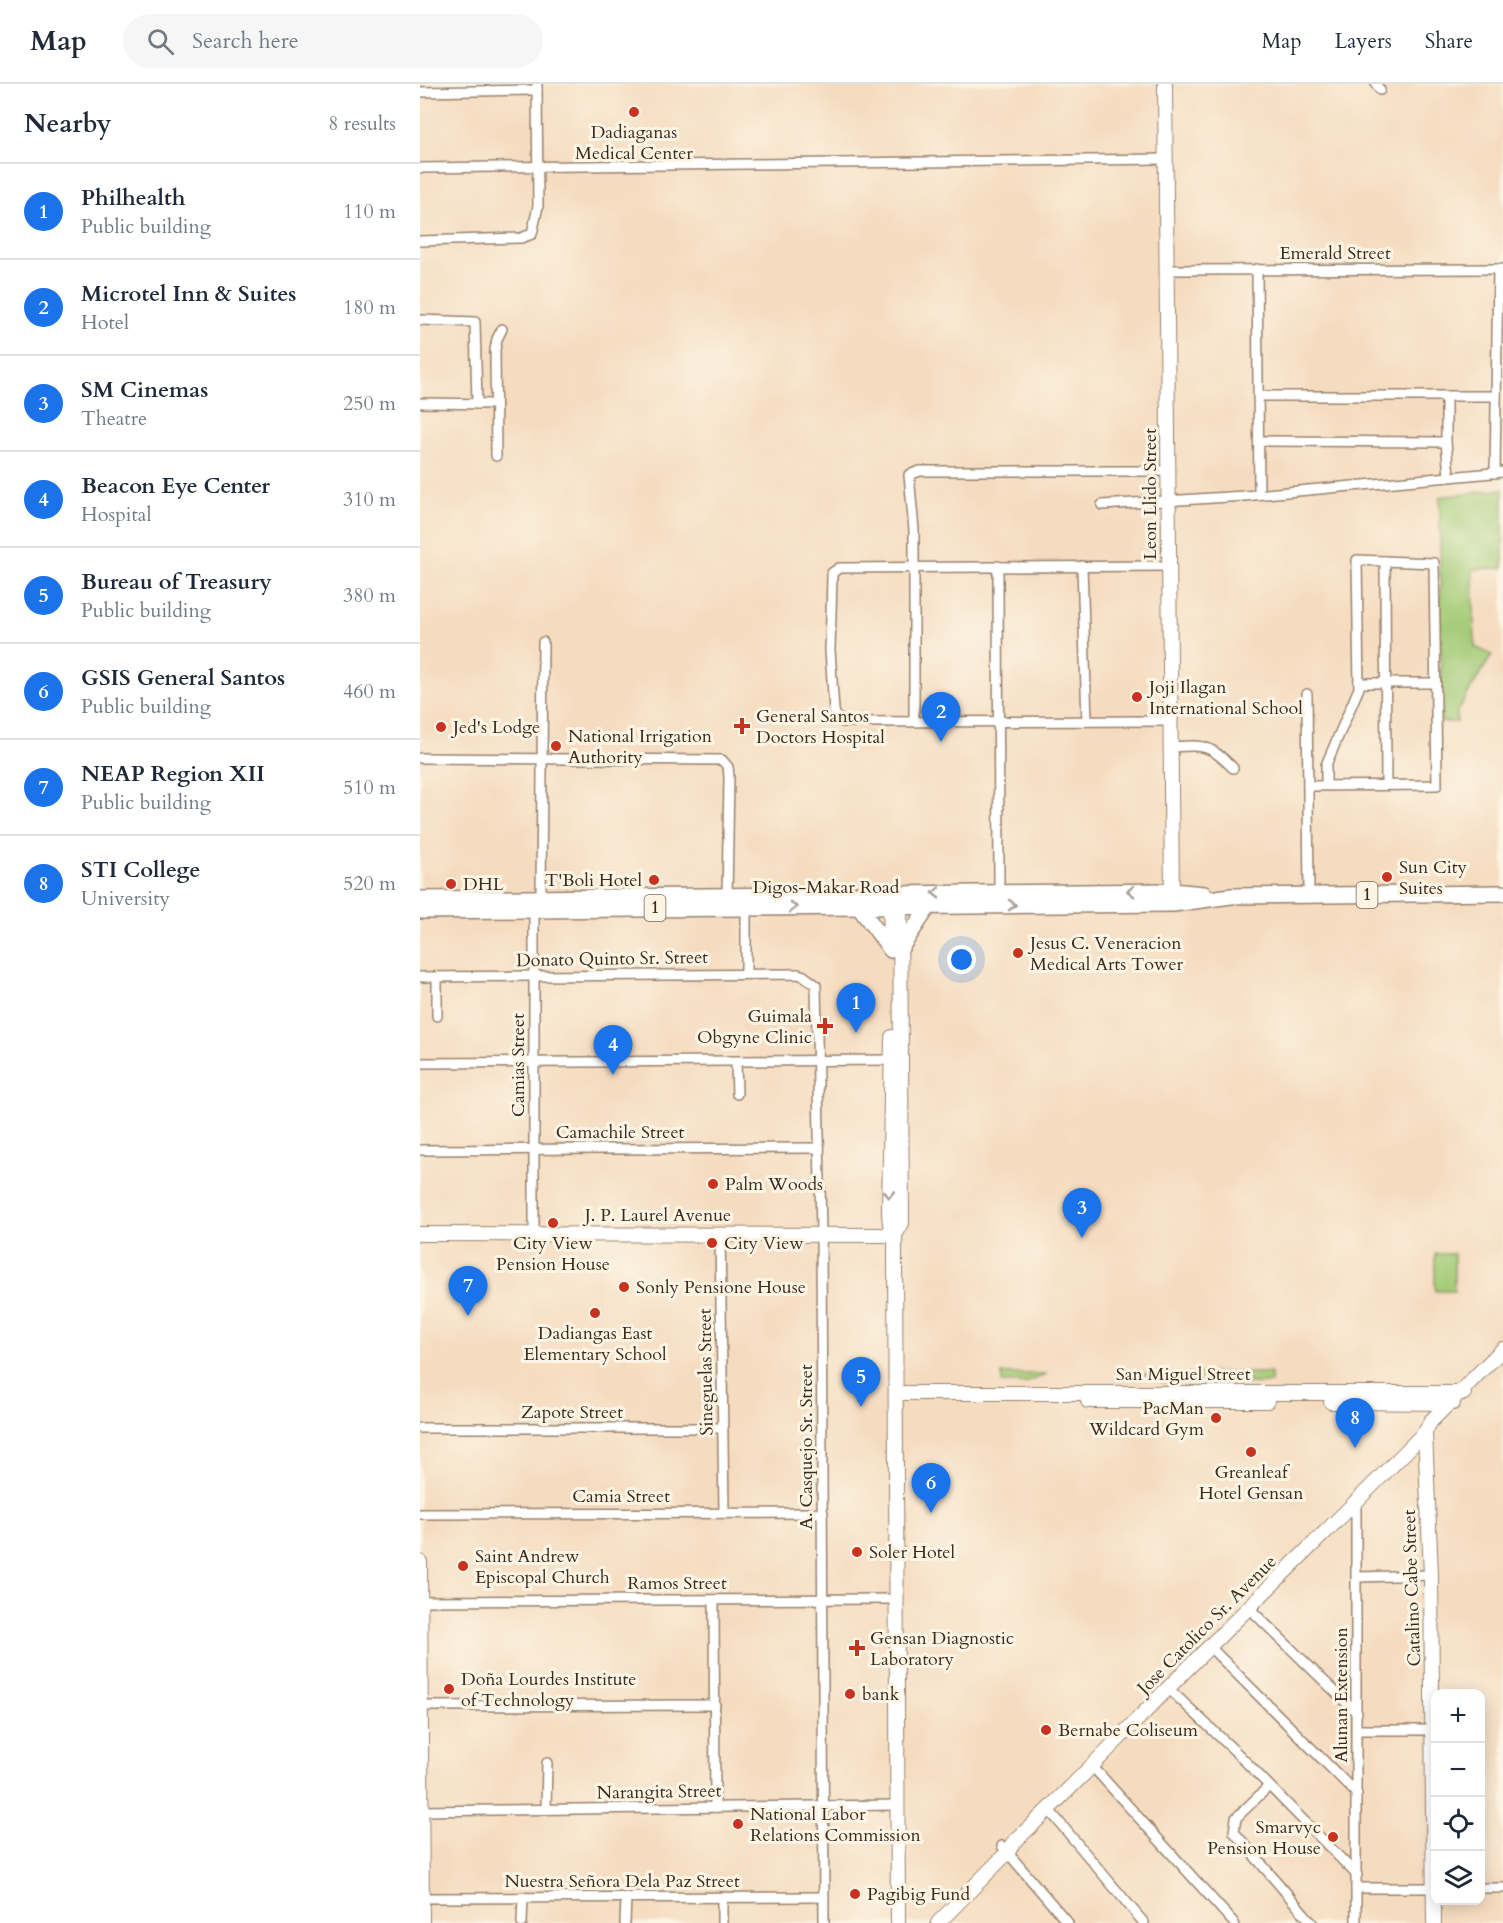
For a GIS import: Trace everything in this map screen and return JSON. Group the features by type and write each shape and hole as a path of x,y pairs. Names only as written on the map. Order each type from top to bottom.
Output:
{"main road":[{"name":"Leon Llido Street","path":"1166,84 1172,897"},
{"name":"Digos-Makar Road","path":"420,900 538,904 746,902 895,900 999,893 1172,897"},
{"name":"Digos-Makar Road","path":"746,902 859,907 895,900 929,906 1172,897 1503,893"},
{"path":"895,900 896,1060 902,1223 895,1235 898,1916 911,1923"},
{"name":"Digos-Makar Road","path":"420,911 538,904"},
{"path":"896,949 929,906"},
{"path":"859,907 896,949"},
{"name":"J. P. Laurel Avenue","path":"420,1234 821,1233 895,1235"},
{"name":"Jose Catolico Sr. Avenue","path":"927,1923 1049,1810 1209,1646 1356,1503 1425,1432 1436,1426 1503,1349"},
{"name":"Jose Catolico Sr. Avenue","path":"1459,1398 1503,1360"},
{"name":"San Miguel Street","path":"897,1397 1459,1398"},
{"name":"Catalino Cabe Street","path":"1425,1432 1431,1575 1432,1689"},
{"path":"420,1562 422,1923"},
{"name":"Catalino Cabe Street","path":"1433,1743 1435,1851"},
{"name":"Jose Catolico Sr. Avenue","path":"938,1923 1008,1847"},
{"name":"Catalino Cabe Street","path":"1434,1923 1435,1905"}],"street":[{"path":"420,92 537,87 538,206 532,234 521,238 420,241"},
{"path":"420,168 1165,159"},
{"path":"1102,505 1259,494 1499,472 1496,396 1501,269"},
{"name":"Emerald Street","path":"1167,270 1501,269"},
{"path":"1257,270 1260,396 1259,494"},
{"path":"420,320 475,322 477,404"},
{"path":"496,456 496,344 502,329"},
{"path":"1260,396 1496,396"},
{"path":"1446,396 1449,476"},
{"path":"420,403 495,404"},
{"path":"1260,441 1446,442"},
{"path":"914,721 914,530 909,475 913,472 1007,469 1168,471"},
{"path":"1308,786 1326,786 1386,785 1437,785 1434,562 1358,560 1359,683 1355,698 1326,765 1326,786"},
{"path":"1385,561 1386,785"},
{"path":"998,566 999,893"},
{"path":"1082,566 1087,721"},
{"path":"1169,566 847,567 835,570 832,578 830,650 832,698 838,719 849,722 1172,721"},
{"name":"Camias Street","path":"534,1234 534,977 542,758 543,642"},
{"path":"1359,683 1436,683"},
{"path":"1307,694 1309,895"},
{"path":"1171,747 1203,746 1214,750 1233,768"},
{"path":"420,758 722,760 728,766 729,776 726,902"},
{"path":"1308,766 1326,765"},
{"path":"746,902 746,974"},
{"name":"Donato Quinto Sr. Street","path":"420,977 746,974 804,976"},
{"name":"A. Casquejo Sr. Street","path":"804,976 816,985 817,991 821,1233 824,1923"},
{"path":"437,977 437,1016"},
{"path":"420,1063 896,1060"},
{"path":"736,1062 737,1094"},
{"name":"Camachile Street","path":"420,1150 819,1148"},
{"name":"Sineguelas Street","path":"720,1233 724,1511"},
{"name":"Zapote Street","path":"420,1428 723,1428"},
{"name":"Alunan Extension","path":"1356,1503 1358,1794 1356,1923"},
{"name":"Camia Street","path":"420,1514 724,1511 823,1513"},
{"path":"1357,1577 1431,1575"},
{"path":"714,1599 715,1807"},
{"name":"Ramos Street","path":"420,1600 898,1599"},
{"path":"1249,1608 1357,1713"},
{"path":"1209,1646 1358,1794"},
{"path":"1168,1688 1357,1875"},
{"path":"421,1706 715,1705"},
{"path":"1357,1730 1431,1730"},
{"path":"546,1809 547,1763"},
{"path":"1093,1767 1234,1923"},
{"path":"1269,1786 1236,1818 1234,1832 1311,1923"},
{"name":"Narangita Street","path":"421,1811 899,1806"},
{"path":"1049,1810 1144,1923"},
{"path":"1008,1847 1068,1923"},
{"path":"1356,1888 1431,1888"},
{"path":"1485,1888 1503,1888"},
{"path":"522,1923 523,1897"},
{"path":"625,1923 626,1897"},
{"name":"Nuestra Señora Dela Paz Street","path":"421,1898 824,1897"},
{"path":"722,1898 722,1923"}],"green space":[{"path":"1503,489 1503,568 1473,569 1475,647 1492,655 1457,711 1457,722 1441,722 1440,497"},
{"path":"1435,1254 1454,1254 1454,1291 1435,1291"},
{"path":"1271,1373 1271,1383 1164,1383 1144,1374"},
{"path":"1002,1374 1047,1374 1026,1383 1002,1383"}],"place":[{"name":"Dadiaganas Medical Center","path":"634,112"},
{"name":"Joji Ilagan International School","path":"1137,697"},
{"name":"General Santos Doctors Hospital","path":"742,726"},
{"name":"Jed's Lodge","path":"441,727"},
{"name":"Microtel Inn & Suites","path":"941,742"},
{"name":"National Irrigation Authority","path":"556,746"},
{"name":"Sun City Suites","path":"1387,877"},
{"name":"T'Boli Hotel","path":"654,880"},
{"name":"DHL","path":"451,884"},
{"name":"Jesus C. Veneracion Medical Arts Tower","path":"1018,953"},
{"name":"Guimala Obgyne Clinic","path":"825,1026"},
{"name":"Philhealth","path":"856,1033"},
{"name":"Beacon Eye Center","path":"613,1075"},
{"name":"Palm Woods","path":"713,1184"},
{"name":"City View Pension House","path":"553,1223"},
{"name":"SM Cinemas","path":"1082,1238"},
{"name":"City View","path":"712,1243"},
{"name":"Sonly Pensione House","path":"624,1287"},
{"name":"Dadiangas East Elementary School","path":"595,1313"},
{"name":"NEAP Region XII","path":"468,1316"},
{"name":"Bureau of Treasury","path":"861,1407"},
{"name":"PacMan Wildcard Gym","path":"1216,1418"},
{"name":"STI College","path":"1355,1448"},
{"name":"Greanleaf Hotel Gensan","path":"1251,1452"},
{"name":"GSIS General Santos","path":"931,1513"},
{"name":"Soler Hotel","path":"857,1552"},
{"name":"Saint Andrew Episcopal Church","path":"463,1566"},
{"name":"Gensan Diagnostic Laboratory","path":"857,1648"},
{"name":"Doña Lourdes Institute of Technology","path":"449,1689"},
{"name":"bank","path":"850,1694"},
{"name":"Bernabe Coliseum","path":"1046,1730"},
{"name":"National Labor Relations Commission","path":"738,1824"},
{"name":"Smarvyc Pension House","path":"1333,1837"},
{"name":"Pagibig Fund","path":"855,1894"}]}
